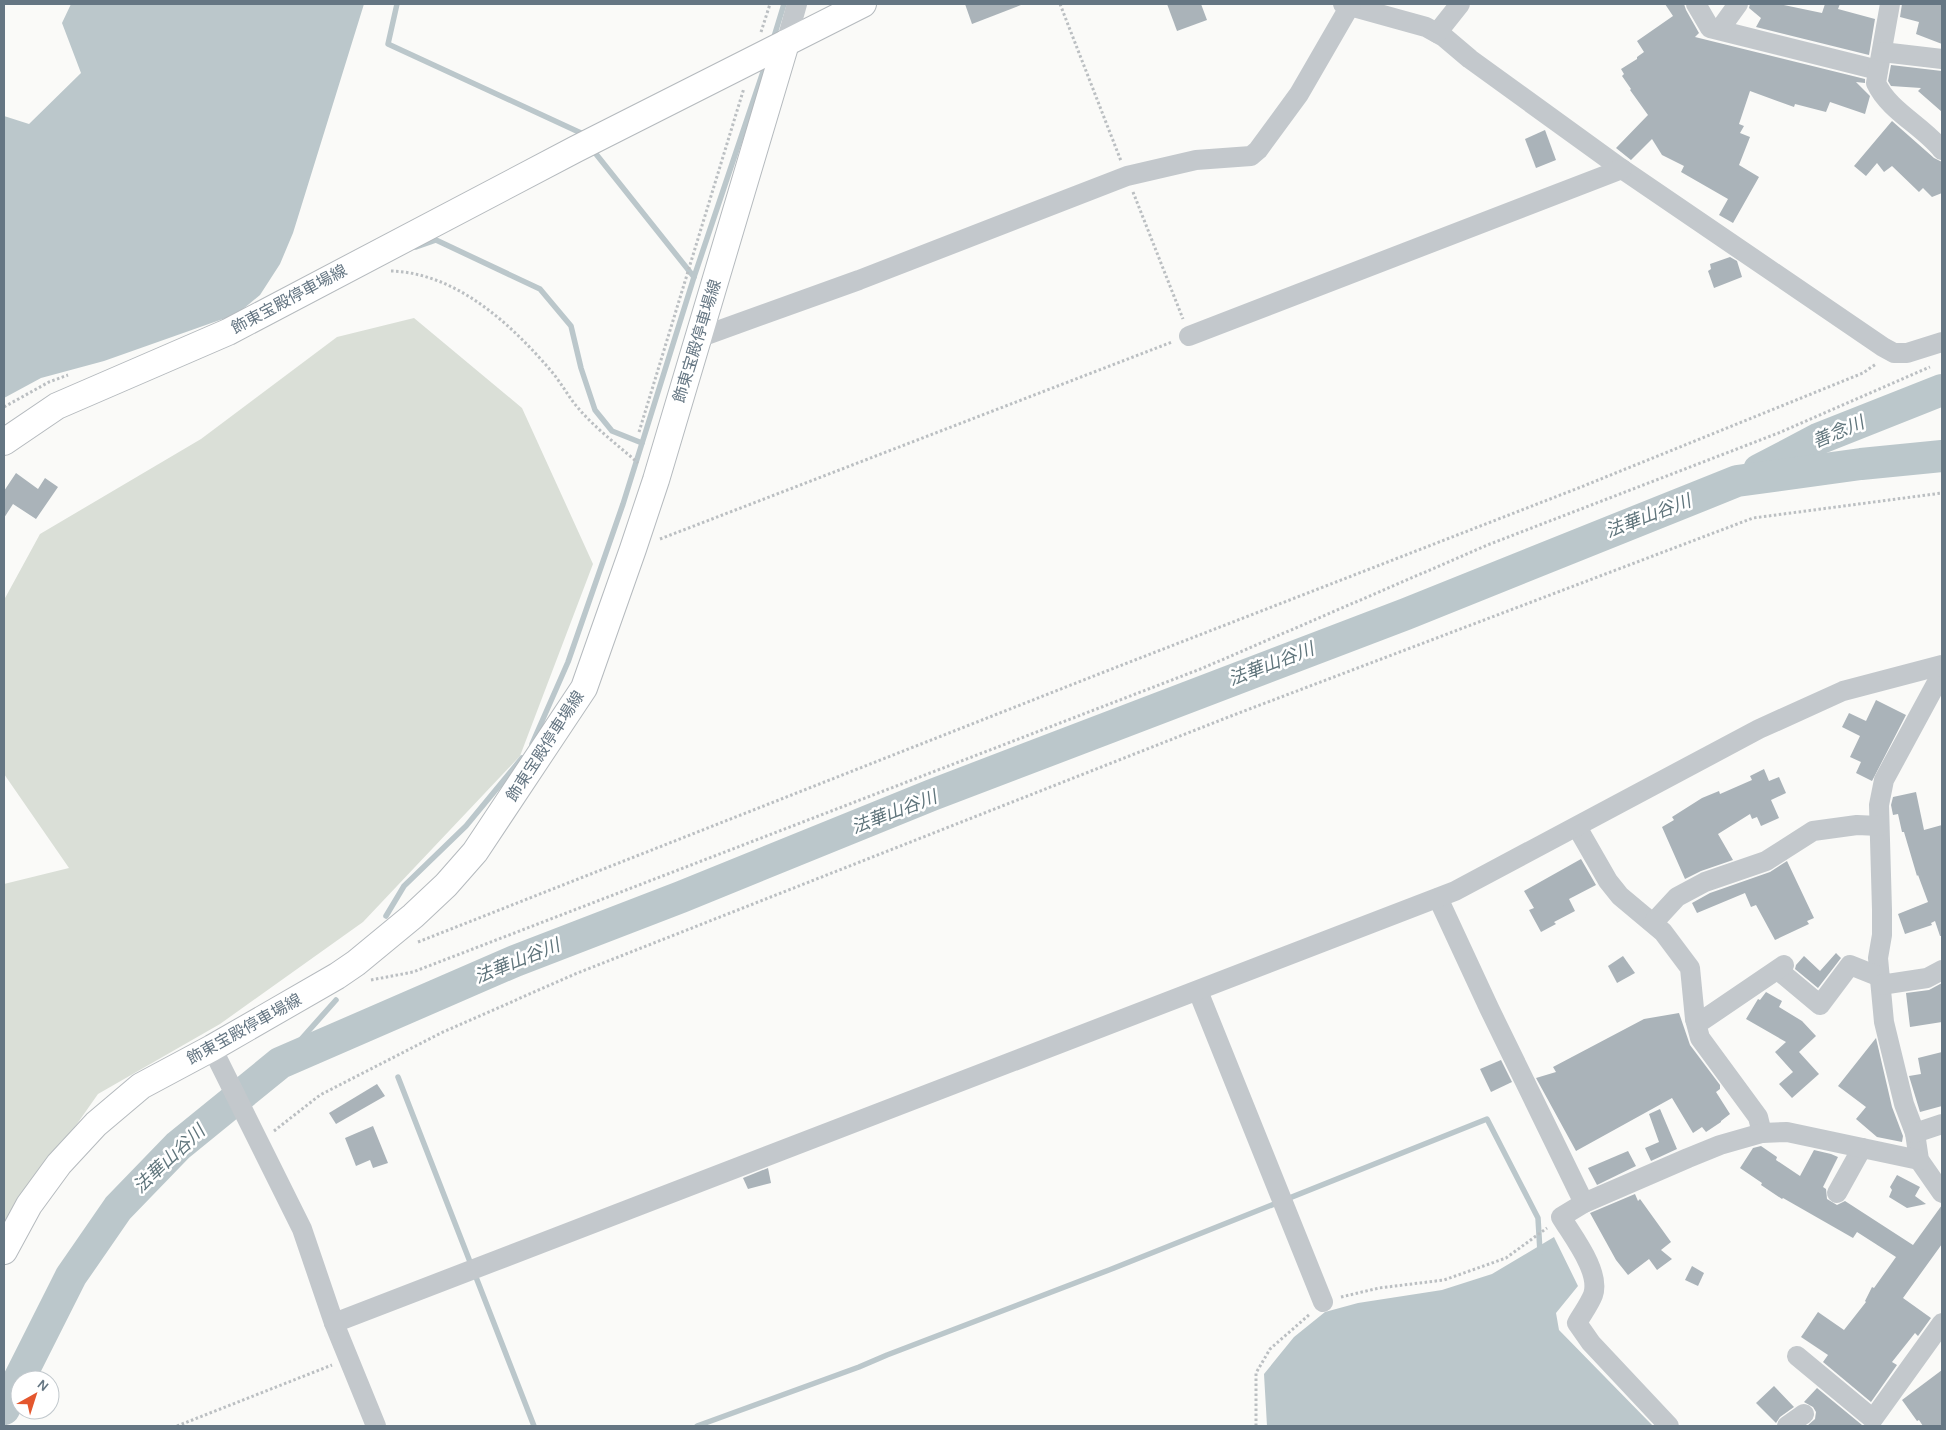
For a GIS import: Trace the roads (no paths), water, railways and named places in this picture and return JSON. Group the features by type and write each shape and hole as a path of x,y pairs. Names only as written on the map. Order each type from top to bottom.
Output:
{"main road":[{"path":"768,52 863,4"},
{"name":"飾東宝殿停車場線","path":"4,442 57,406 228,332 378,252 768,52"},
{"name":"飾東宝殿停車場線","path":"4,1251 29,1205 59,1164 96,1124 141,1086 212,1048 337,976 356,963 413,916 446,885 475,852 584,688 634,549 698,338 768,52"}],"street":[{"path":"768,52 798,4"},
{"path":"698,338 858,280 1127,176 1196,160 1251,156 1258,150 1299,94 1348,4 1426,27 1437,34 1622,169 1883,347 1894,353 1907,353 1942,342"},
{"path":"1437,34 1460,4"},
{"path":"1696,4 1710,28 1880,61 1942,59"},
{"path":"1720,29 1738,4"},
{"path":"1890,4 1876,83 1881,94 1942,150"},
{"path":"1189,336 1622,169"},
{"path":"334,1323 1438,898 1472,882 1553,837 1577,827 1759,729 1843,691 1941,675"},
{"path":"1941,675 1884,780 1879,805 1882,910 1878,958 1886,1031 1904,1104 1916,1133 1919,1160 1942,1193"},
{"path":"1653,923 1677,897 1705,882 1766,861 1814,831 1857,825 1879,826"},
{"path":"1577,827 1616,891 1664,932 1690,968 1695,1019 1700,1038 1758,1117 1762,1133"},
{"path":"1438,898 1584,1203"},
{"path":"1695,1019 1702,1020 1781,967 1820,1005 1850,965 1880,981 1927,978 1942,970"},
{"path":"1198,991 1323,1302"},
{"path":"212,1048 259,1139 302,1229 334,1323 376,1426"},
{"path":"1916,1133 1942,1124"},
{"path":"1669,1426 1591,1343 1577,1323 1593,1295 1595,1282 1592,1269 1561,1217 1584,1203 1720,1145 1762,1133 1787,1132 1919,1160"},
{"path":"1837,1193 1862,1148"},
{"path":"1797,1356 1873,1419 1942,1323"},
{"path":"1787,1426 1804,1414"}],"waterway":[{"path":"397,4 388,44 581,133"},
{"path":"773,40 784,4"},
{"path":"532,744 568,662 623,504 694,277 766,63"},
{"path":"596,154 694,277"},
{"path":"416,247 436,240 540,289 571,326 581,368 595,410 612,431 642,443"},
{"name":"善念川","path":"1759,470 1818,439 1942,390"},
{"name":"法華山谷川","path":"4,1409 71,1276 118,1208 178,1146 280,1063 515,961 681,897 932,795 1406,614 1737,481 1861,464 1942,456"},
{"path":"386,916 404,886 466,826 522,758"},
{"path":"280,1063 336,1000"},
{"path":"398,1077 534,1426"},
{"path":"697,1426 859,1367 1109,1270 1487,1119 1538,1218 1540,1252"}]}
